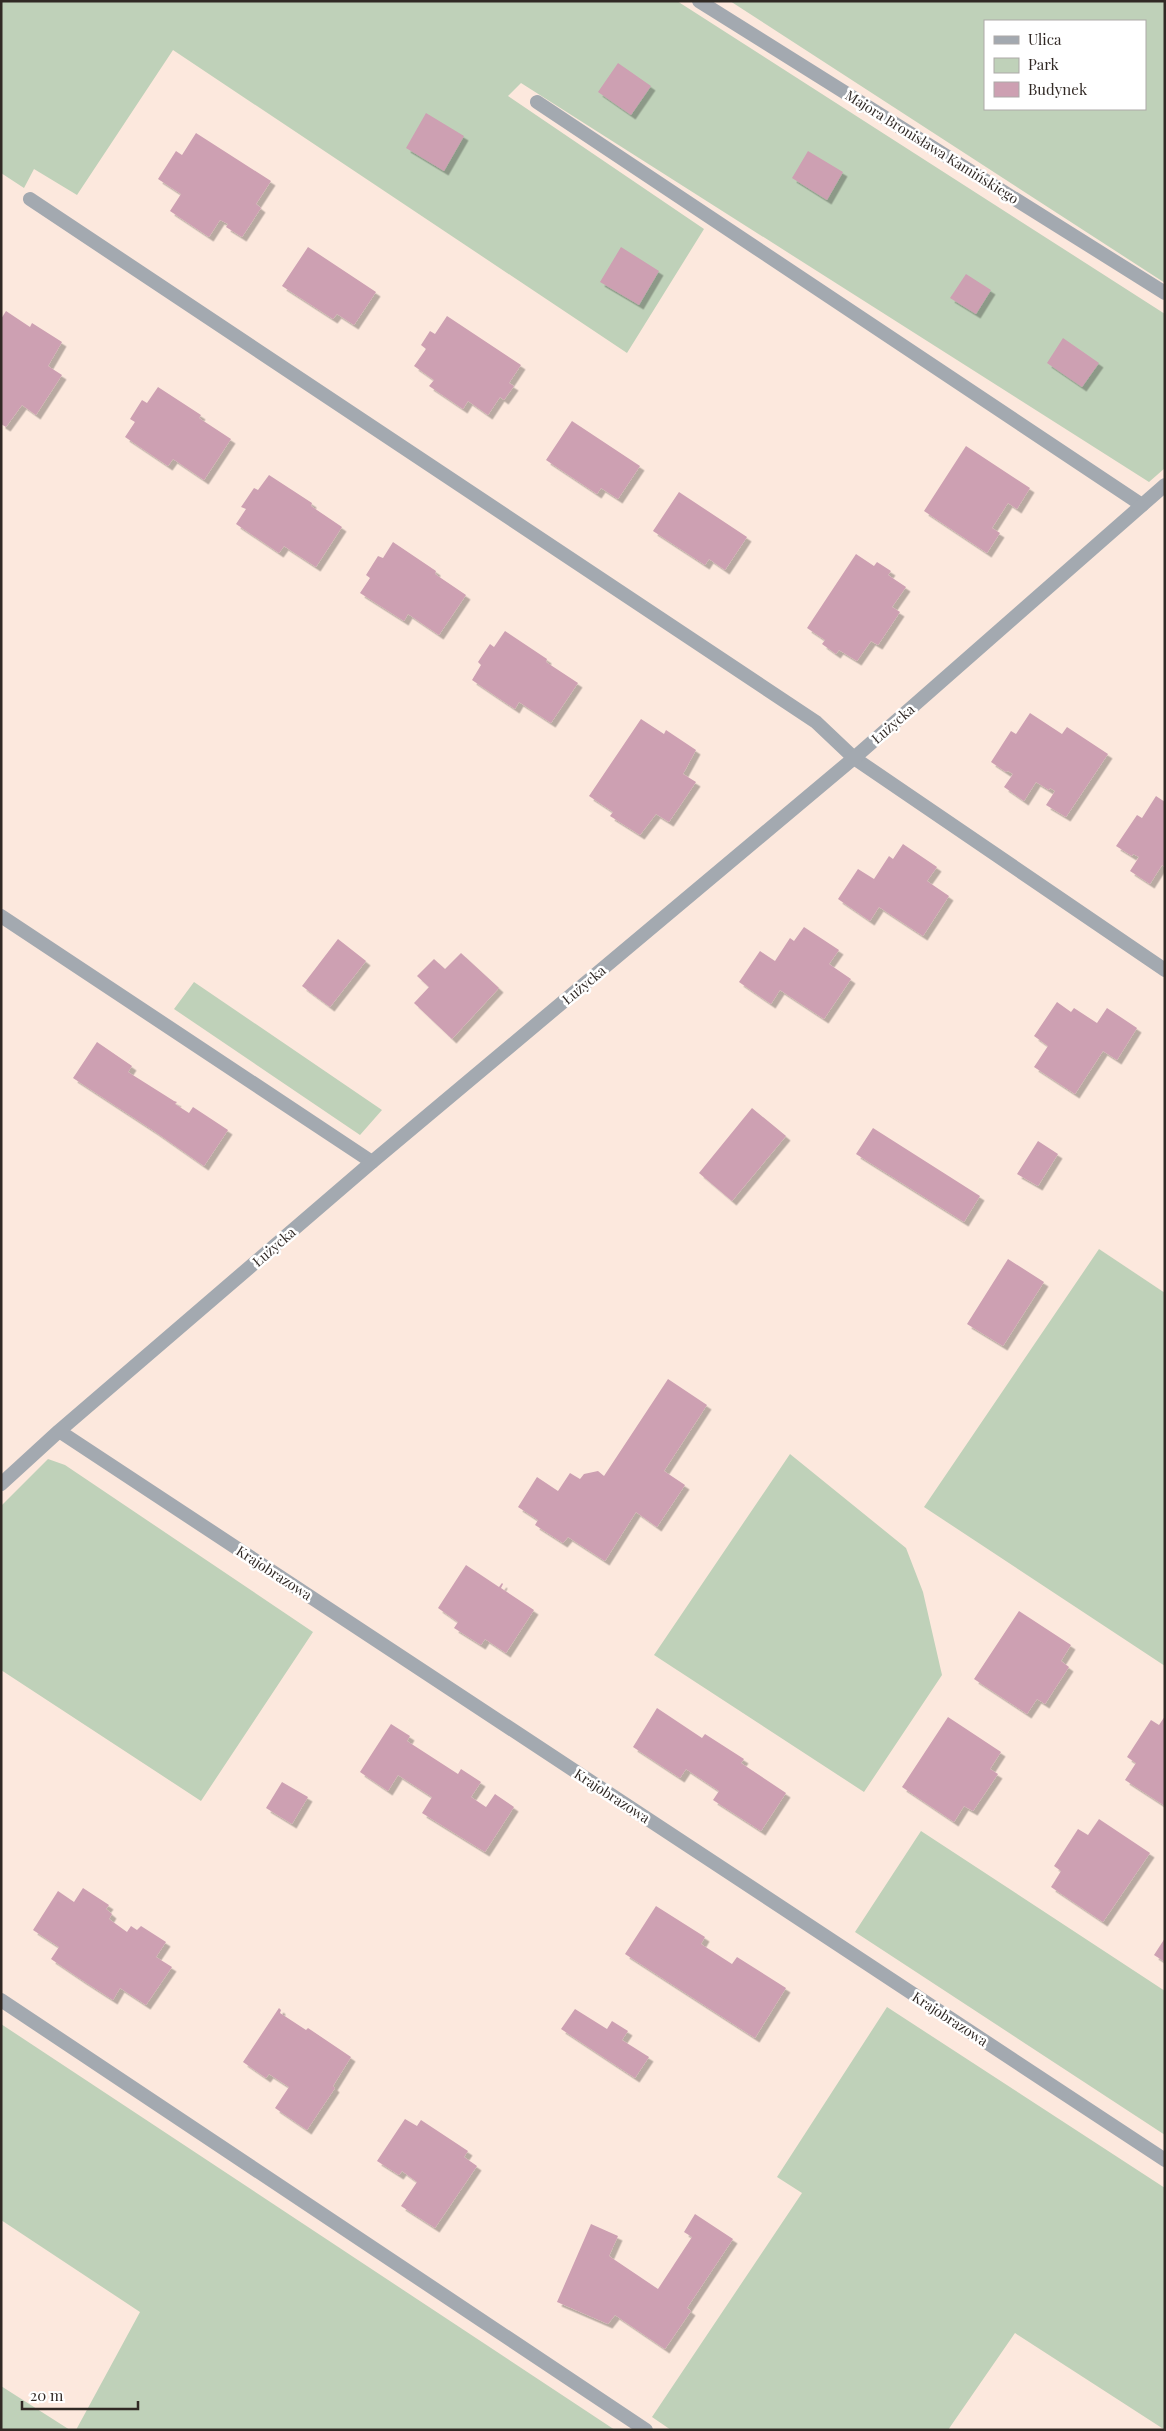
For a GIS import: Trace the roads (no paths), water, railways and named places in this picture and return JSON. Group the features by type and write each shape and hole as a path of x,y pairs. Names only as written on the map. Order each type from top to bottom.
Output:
{"street":[{"name":"Majora Bronisława Kamińskiego","path":"699,1 1165,293"},
{"path":"536,102 1142,505"},
{"path":"30,199 816,722 854,758 1165,970"},
{"name":"Łużycka","path":"1,1484 59,1431 372,1162 854,758 1165,485"},
{"path":"1,916 372,1162"},
{"name":"Krajobrazowa","path":"59,1431 1165,2160"},
{"path":"1,2000 646,2430"}]}
